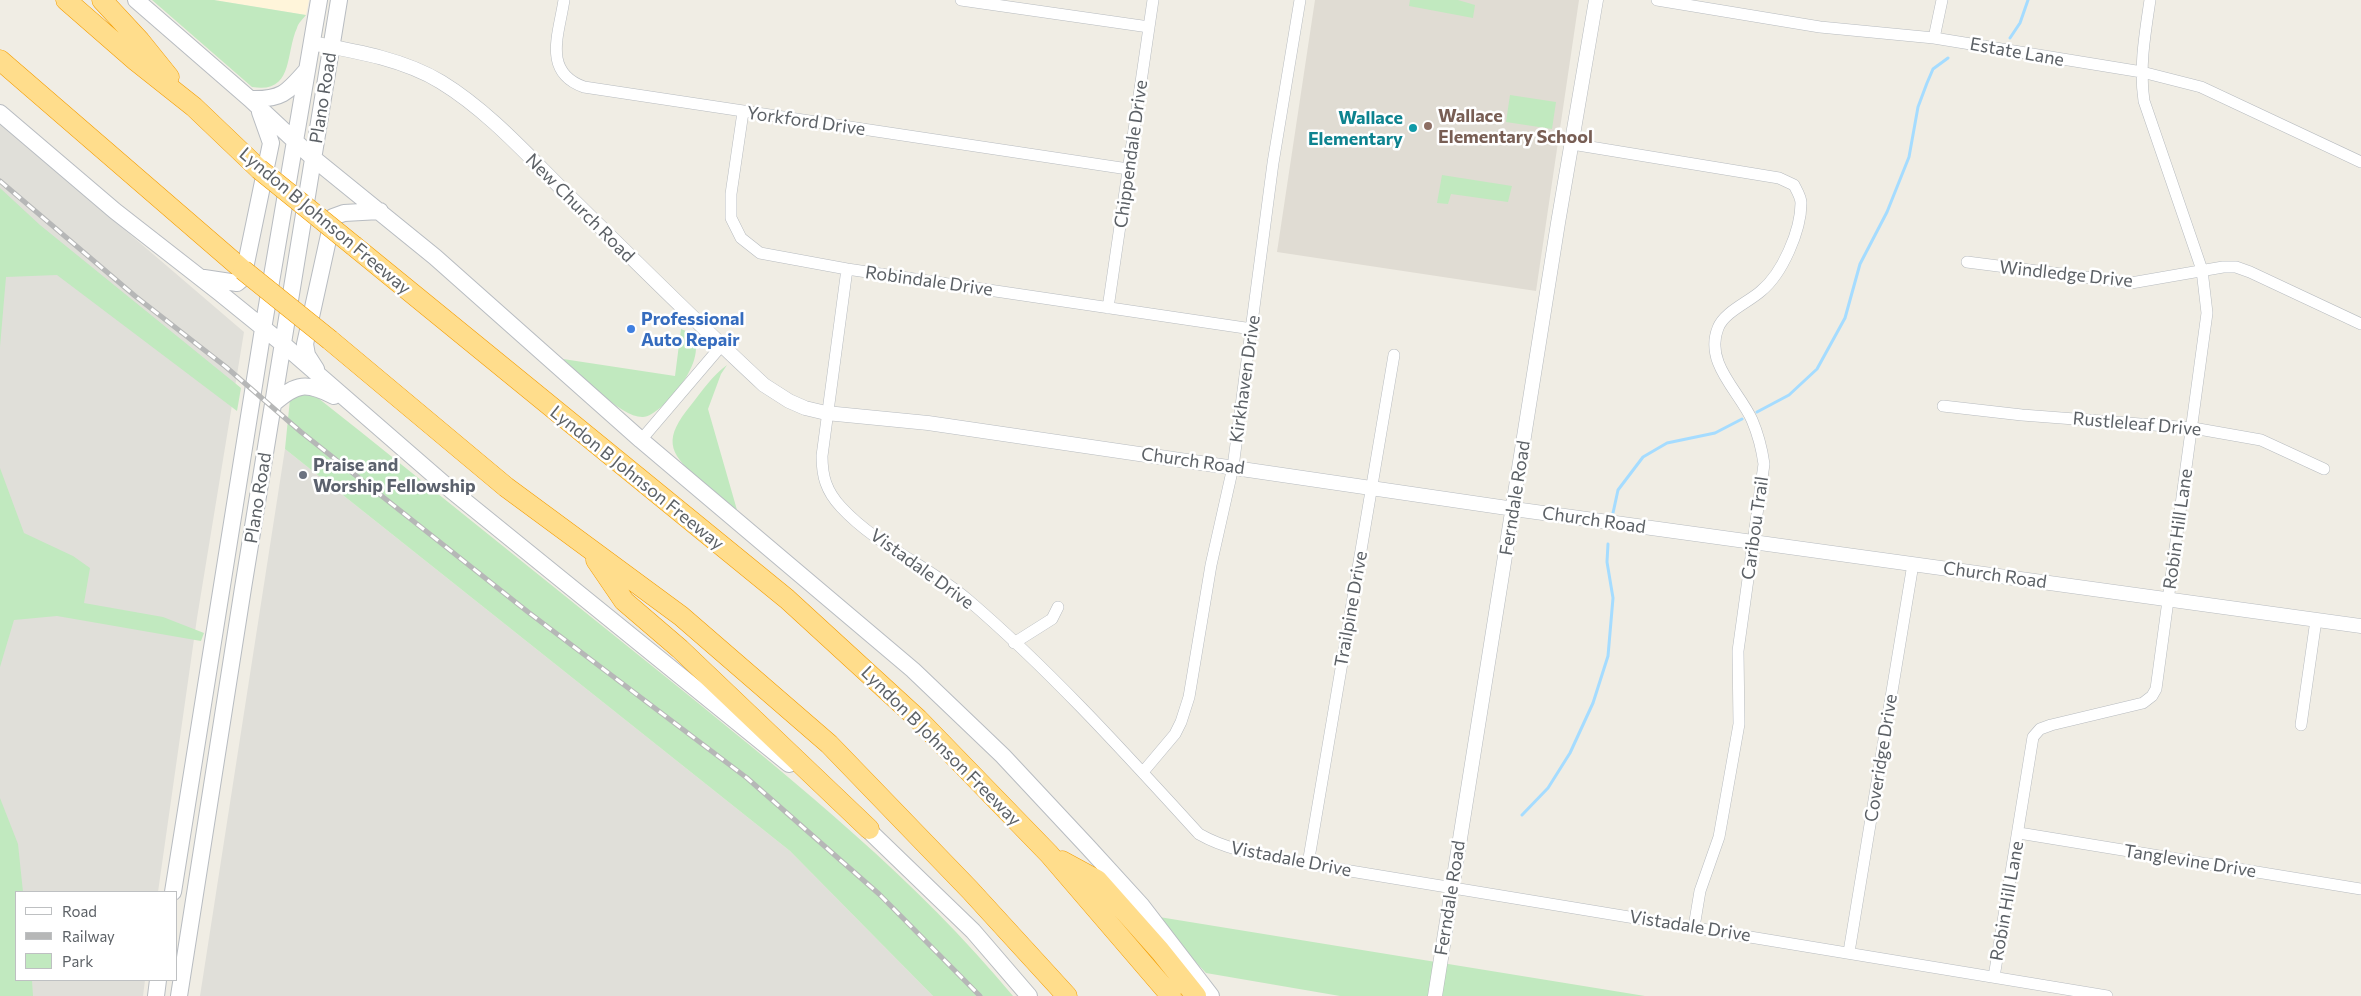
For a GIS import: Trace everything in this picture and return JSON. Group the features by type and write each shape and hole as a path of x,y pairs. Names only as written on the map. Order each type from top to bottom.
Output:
{"highway":[{"name":"Lyndon B Johnson Freeway","path":"66,0 194,108 259,169 787,599 918,719 1049,854 1171,996"},
{"path":"102,0 140,41 194,108"},
{"path":"0,60 243,270 499,481 680,616 829,744 977,897 1067,996"},
{"path":"588,548 624,601 680,649 870,829"},
{"path":"1049,854 1097,880 1160,951 1196,996"}],"main road":[{"path":"136,0 253,102 313,158 380,211 641,440 913,670 1003,756 1141,905 1211,996"},
{"name":"Plano Road","path":"173,891 263,329 319,0"},
{"name":"Plano Road","path":"179,996 243,588 339,0"},
{"path":"253,102 269,100 286,93 306,71"},
{"path":"201,278 237,283 243,278 271,143 253,102"},
{"path":"0,113 115,211 283,344 451,490 870,829 973,931 1029,996"},
{"path":"326,383 307,355 304,344 333,217 344,213 380,211"},
{"path":"274,403 287,392 305,385 324,390 354,406"},
{"path":"223,585 243,588"},
{"path":"197,741 219,744"},
{"path":"156,996 158,981"}],"street":[{"name":"Yorkford Drive","path":"564,0 557,62 562,74 570,82 584,87 1128,169"},
{"path":"961,0 1149,28"},
{"name":"Chippendale Drive","path":"1108,308 1153,0"},
{"name":"Kirkhaven Drive","path":"1142,772 1175,734 1186,710 1211,565 1233,467 1273,162 1300,0"},
{"name":"Ferndale Road","path":"1435,996 1596,0"},
{"name":"Estate Lane","path":"1657,0 1820,27 1934,38 2142,72 2200,87 2361,162"},
{"path":"1934,38 1942,0"},
{"name":"Robin Hill Lane","path":"1994,977 2019,833 2033,737 2040,729 2051,724 2143,703 2156,690 2193,428 2207,313 2202,270 2147,112 2142,88 2143,43 2150,0"},
{"name":"New Church Road","path":"311,43 364,54 410,67 440,81 458,93 514,143 722,345 776,393 805,408 826,413"},
{"name":"Robindale Drive","path":"743,112 731,194 731,218 741,238 760,254 847,269 1252,329"},
{"name":"Caribou Trail","path":"1572,144 1779,178 1794,185 1801,202 1798,223 1785,260 1775,278 1718,326 1714,341 1714,354 1721,369 1752,420 1761,447 1764,477 1738,651 1739,724 1719,837 1700,892 1694,927"},
{"name":"Windledge Drive","path":"1967,262 2131,283 2202,270 2236,267 2361,324"},
{"name":"Vistadale Drive","path":"847,269 826,413 822,456 822,474 828,490 840,506 897,553 957,591 1014,643 1142,772 1199,834 1215,843 1233,849 1308,864 2107,996"},
{"path":"641,440 722,345"},
{"name":"Trailpine Drive","path":"1308,864 1394,355"},
{"name":"Rustleleaf Drive","path":"1943,406 2022,415 2193,428 2261,440 2324,469"},
{"name":"Church Road","path":"826,413 928,423 1753,543 2361,626"},
{"name":"Coveridge Drive","path":"1849,952 1913,564"},
{"path":"1014,643 1052,619 1058,607"},
{"path":"2301,725 2316,620"},
{"name":"Tanglevine Drive","path":"2019,833 2361,889"}],"shaded area":[{"path":"214,0 309,0 306,15"},
{"name":"Wallace Elementary School","path":"1315,0 1579,0 1536,291 1277,252"},
{"path":"0,123 244,332 197,618 158,891 15,891 15,981 145,981 143,996 0,996"},
{"path":"285,449 790,851 933,996 200,996"}],"green space":[{"path":"152,0 214,0 306,15 299,23 293,38 289,60 282,78 266,88 252,87"},
{"path":"1410,0 1458,0 1475,5 1473,18 1409,6"},
{"path":"1510,95 1556,102 1552,129 1506,122"},
{"path":"1442,175 1512,186 1508,202 1451,194 1448,204 1437,203"},
{"path":"0,188 40,225 241,388 237,411 57,275 6,277 0,347"},
{"path":"681,329 693,337 696,349 693,363 686,378 675,393 652,414 643,417 634,415 613,403 563,359 675,376"},
{"path":"727,365 721,374 708,409 737,510 688,469 675,452 673,444 676,427 682,417 708,384"},
{"path":"299,392 318,398 682,690 813,798 897,873 976,953 1013,996 933,996 790,851 285,449 290,399"},
{"path":"0,468 24,533 73,556 90,568 84,603 163,617 204,633 201,641 57,616 14,620 0,667"},
{"path":"0,798 18,844 23,891 15,891 15,981 32,981 33,996 0,996"},
{"path":"1153,916 1645,996 1340,996 1206,973"}],"waterway":[{"path":"2010,38 2020,23 2028,0"},
{"path":"1757,412 1789,395 1817,369 1845,318 1860,264 1887,212 1909,157 1918,107 1927,83 1933,69 1948,58"},
{"path":"1613,513 1618,490 1643,457 1667,443 1715,433 1742,419"},
{"path":"1522,815 1548,788 1570,753 1593,703 1608,656 1613,598 1607,562 1608,544"}],"railway":[{"path":"0,181 135,296 226,367 301,432 528,612 747,778 879,894 980,996"}],"place":[{"name":"Wallace Elementary School","path":"1428,126"},
{"name":"Wallace Elementary","path":"1413,128"},
{"name":"Professional Auto Repair","path":"631,329"},
{"name":"Praise and Worship Fellowship","path":"303,475"}]}
